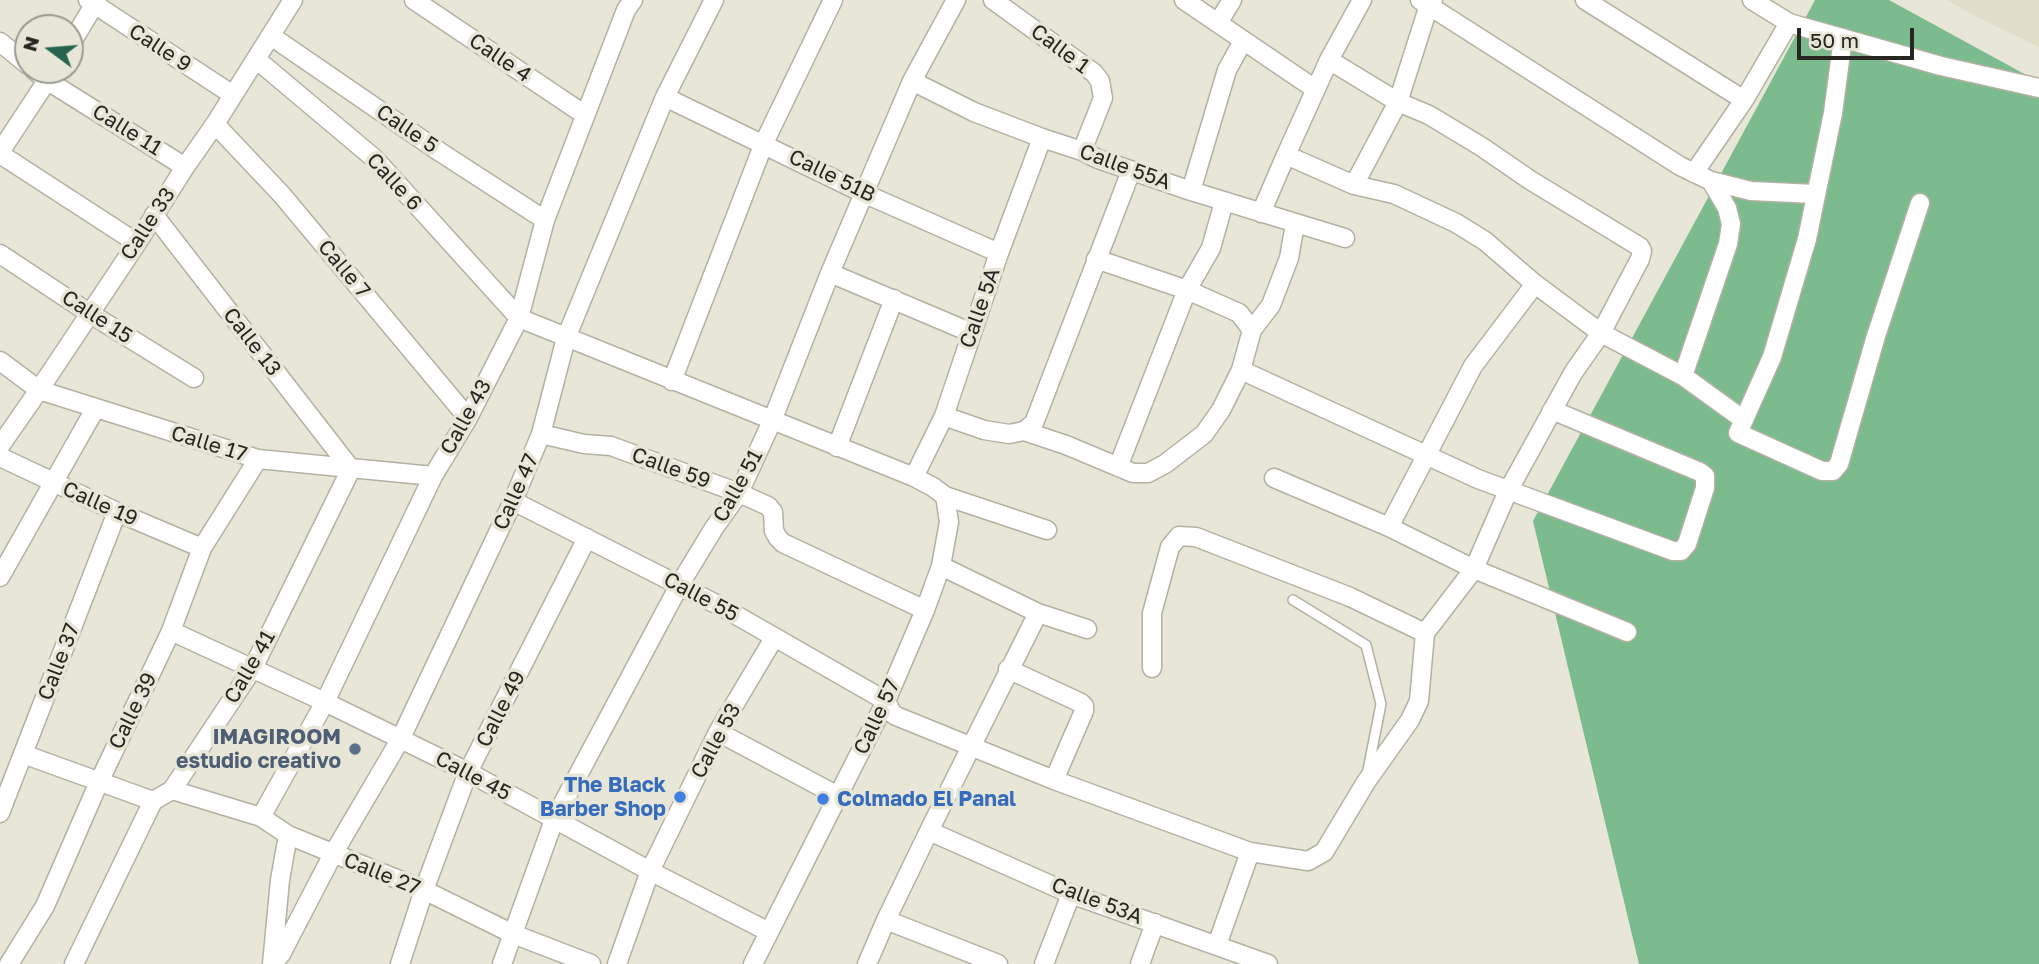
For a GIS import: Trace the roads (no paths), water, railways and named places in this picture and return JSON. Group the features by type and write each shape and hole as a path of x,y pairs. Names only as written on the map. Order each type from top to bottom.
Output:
{"street":[{"name":"Calle 33","path":"0,446 137,243 293,0"},
{"name":"Calle 4","path":"414,0 586,116"},
{"path":"611,0 630,5"},
{"name":"Calle 47","path":"279,961 333,855 400,740 513,501 541,434 566,338 666,97 714,0"},
{"path":"673,381 764,143 833,0"},
{"name":"Calle 51","path":"502,964 554,820 680,584 739,493 772,421 830,273 912,81 956,0"},
{"name":"Calle 1","path":"993,0 1100,80 1103,98 1082,151"},
{"path":"1184,0 1315,89"},
{"path":"1217,23 1232,0"},
{"path":"1261,213 1315,89 1362,0"},
{"path":"1585,0 1744,100"},
{"path":"1752,0 1789,23 1941,66 2039,89"},
{"path":"84,19 93,2"},
{"name":"Calle 9","path":"93,2 233,95"},
{"path":"1354,185 1398,102 1427,2 1680,166 1702,177 1751,191 1815,194"},
{"name":"Calle 43","path":"261,817 325,702 432,476 468,418 519,318 545,220 630,5"},
{"path":"1702,177 1789,23"},
{"name":"Calle 5","path":"271,36 545,220"},
{"path":"1843,38 1833,113 1807,239 1772,357 1738,433 1822,471 1833,471 1839,464 1875,336 1920,203"},
{"path":"0,41 14,53"},
{"path":"1191,191 1227,70 1243,41"},
{"name":"Calle 6","path":"256,59 375,159 519,318"},
{"path":"1152,668 1152,613 1170,547 1179,536 1196,537 1350,597 1425,633 1474,569 1508,491 1573,373 1601,333 1640,259 1640,247 1429,115 1398,102 1329,60"},
{"name":"Calle 55A","path":"912,81 974,111 1131,171 1345,238"},
{"path":"39,84 0,153 137,243"},
{"name":"Calle 11","path":"60,84 185,167"},
{"name":"Calle 51B","path":"666,97 863,193 999,253"},
{"name":"Calle 7","path":"215,124 282,195 468,418"},
{"name":"Calle 5A","path":"914,477 944,416 999,253 1042,138"},
{"path":"1286,155 1354,185 1394,194 1456,223 1485,241 1535,284 1601,333 1683,376 1744,420"},
{"path":"944,416 984,430 1010,434 1024,431 1034,423 1131,171"},
{"path":"1683,376 1728,244 1731,224 1727,208 1702,177"},
{"path":"1118,467 1187,290 1211,248 1224,202"},
{"name":"Calle 13","path":"154,215 351,469"},
{"path":"1024,431 1133,473 1148,473 1182,452 1204,433 1222,410 1241,370 1252,330 1271,305 1289,258 1295,224"},
{"name":"Calle 15","path":"0,254 194,378"},
{"path":"1096,259 1187,290 1239,313 1252,330"},
{"path":"830,273 972,333"},
{"path":"1389,527 1473,366 1535,284"},
{"path":"837,447 894,299"},
{"path":"519,318 914,477 944,496 1047,530"},
{"name":"Calle 17","path":"0,361 39,390 258,459 432,476"},
{"path":"1241,370 1478,479 1673,551 1681,551 1687,544 1705,488 1705,476 1552,410"},
{"path":"0,577 95,409"},
{"name":"Calle 59","path":"541,434 584,444 611,446 768,506 773,512 774,531 783,543 925,610"},
{"name":"Calle 19","path":"0,457 202,548"},
{"name":"Calle 39","path":"9,964 45,906 99,782 172,631 202,548 258,459"},
{"name":"Calle 41","path":"153,801 172,790 253,668 351,469"},
{"path":"1274,478 1389,527 1474,569 1628,632"},
{"name":"Calle 57","path":"753,964 886,701 925,610 941,566 949,522 944,496"},
{"name":"Calle 55","path":"513,501 680,584 886,701 896,716 1054,780 1250,852 1308,861 1324,852 1366,782 1410,720 1419,701 1425,633"},
{"name":"Calle 37","path":"0,813 117,512"},
{"name":"Calle 49","path":"400,964 468,772 587,538"},
{"path":"941,566 1038,613 1087,629"},
{"path":"867,964 929,831 1038,613"},
{"name":"Calle 45","path":"172,631 468,772 769,932"},
{"name":"Calle 53","path":"617,964 650,871 718,733 774,638"},
{"path":"1008,669 1084,706 1054,780"},
{"path":"718,733 838,796"},
{"path":"23,754 153,801 74,964"},
{"name":"Calle 27","path":"172,790 261,817 288,835 424,890 513,934 591,964"},
{"name":"Calle 53A","path":"929,831 1071,894 1217,945 1235,958 1268,964"},
{"path":"279,961 280,880 288,835"},
{"path":"1217,945 1250,852"},
{"path":"1044,964 1071,894"},
{"path":"886,920 998,964"},
{"path":"1140,964 1155,923"}],"lane":[{"path":"1293,600 1366,645 1381,704 1366,782"}],"place":[{"name":"IMAGIROOM estudio creativo","path":"355,749"},
{"name":"The Black Barber Shop","path":"680,797"},
{"name":"Colmado El Panal","path":"823,799"}]}
